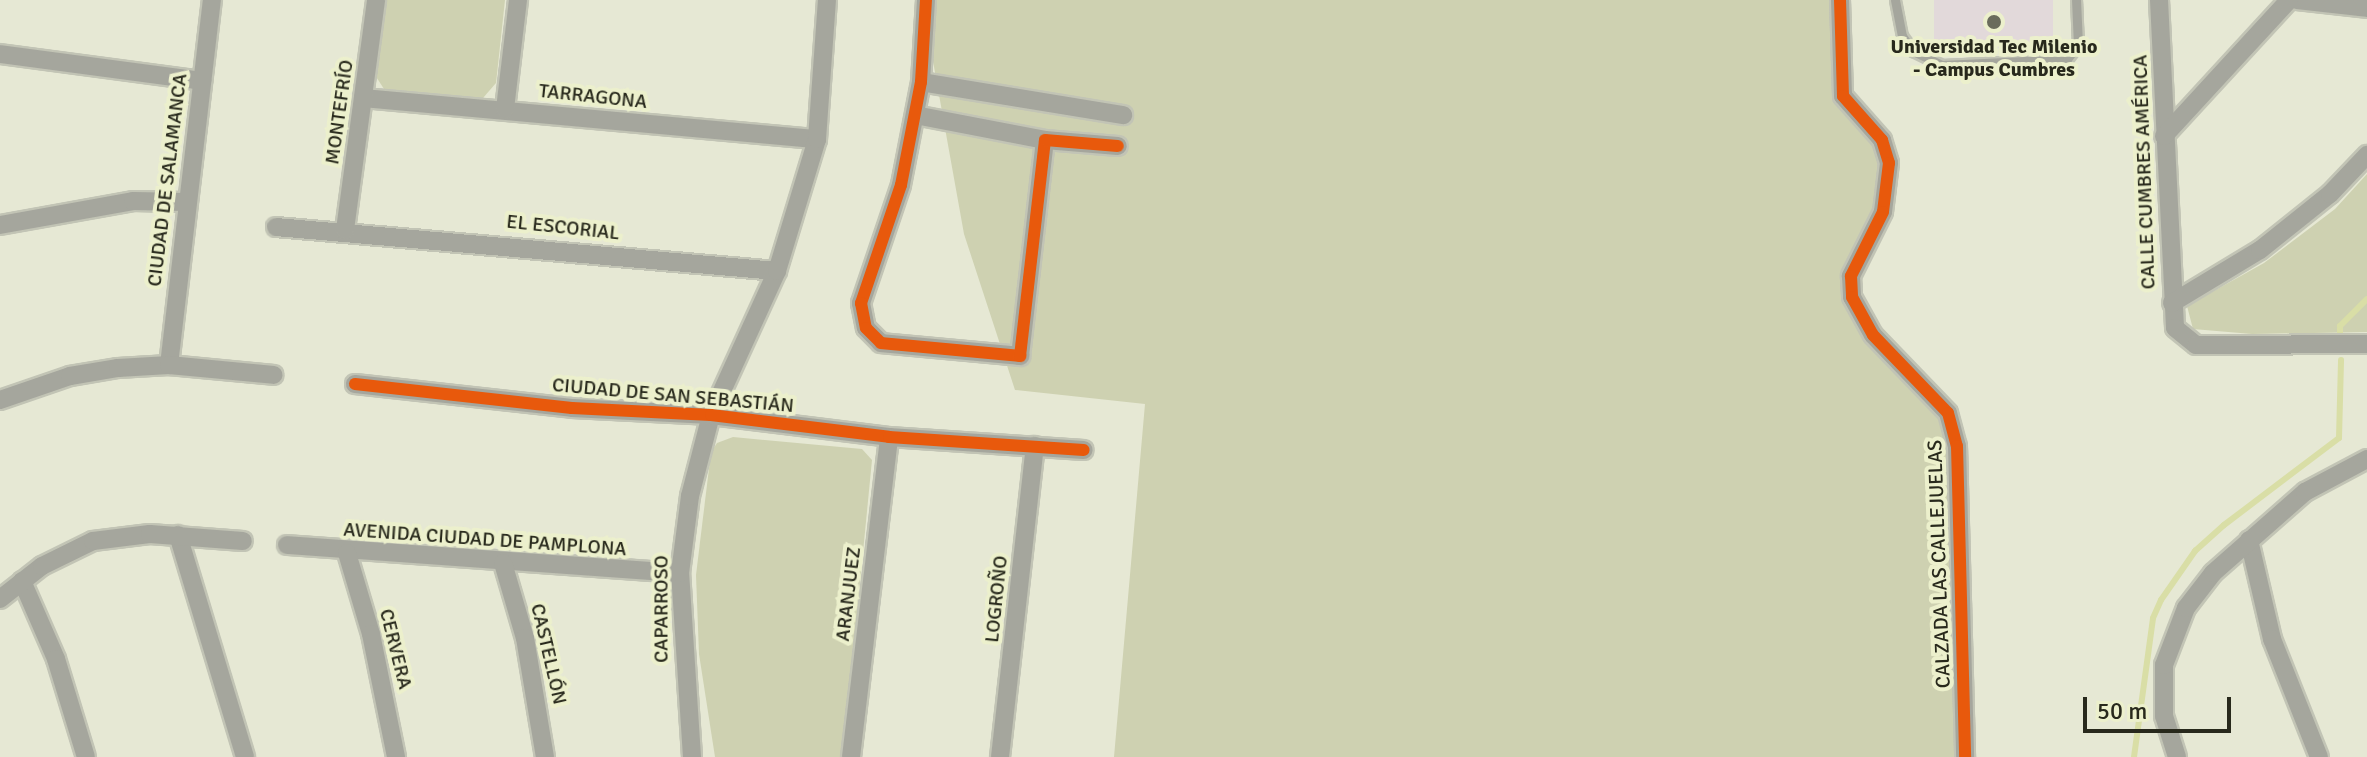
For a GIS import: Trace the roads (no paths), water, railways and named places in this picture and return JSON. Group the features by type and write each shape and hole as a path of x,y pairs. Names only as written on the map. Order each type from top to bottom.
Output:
{"street":[{"name":"CIUDAD DE SALAMANCA","path":"169,365 185,202 212,0"},
{"name":"MONTEFRÍO","path":"345,230 376,0"},
{"path":"505,109 518,0"},
{"name":"CAPARROSO","path":"692,757 680,573 690,496 711,415 777,271 817,139 827,0"},
{"path":"926,0 921,82 901,185 861,303 866,328 881,343 1020,356 1045,140"},
{"name":"CALZADA LAS CALLEJUELAS","path":"1840,0 1843,96 1882,140 1889,163 1888,195 1851,276 1852,297 1873,335 1941,404 1957,446 1965,757"},
{"name":"CALLE CUMBRES AMÉRICA","path":"2159,0 2175,328 2184,339 2196,345 2367,344"},
{"path":"2164,136 2289,0"},
{"path":"2297,0 2367,8"},
{"path":"0,54 202,81"},
{"path":"921,82 1123,115"},
{"name":"TARRAGONA","path":"363,98 817,139"},
{"path":"915,115 1045,140 1118,146"},
{"path":"2172,303 2272,241 2330,194 2367,155"},
{"path":"0,225 133,201 185,202"},
{"name":"EL ESCORIAL","path":"276,227 345,230 777,271"},
{"path":"0,400 70,376 169,365 274,375"},
{"name":"CIUDAD DE SAN SEBASTIÁN","path":"355,384 572,408 711,415 889,437 1084,450"},
{"name":"ARANJUEZ","path":"851,757 889,437"},
{"name":"LOGROÑO","path":"1000,757 1035,446"},
{"path":"2177,757 2164,716 2164,665 2186,608 2213,573 2305,492 2367,459"},
{"path":"0,599 64,553 93,541 123,534 243,541"},
{"path":"178,535 245,757"},
{"path":"2249,540 2272,639 2319,757"},
{"name":"AVENIDA CIUDAD DE PAMPLONA","path":"287,545 347,553 680,573"},
{"name":"CERVERA","path":"347,553 371,634 396,757"},
{"name":"CASTELLÓN","path":"503,563 525,638 545,757"},
{"path":"22,581 56,659 86,757"}],"lane":[{"path":"1895,0 1902,36 1913,51 1942,65 2067,59 2078,45 2076,0"}],"waterway":[{"path":"2340,337 2340,326 2367,299"},
{"path":"2134,757 2153,618 2161,600 2195,551 2224,525 2339,438 2341,360"}],"place":[{"name":"Universidad Tec Milenio - Campus Cumbres","path":"1994,22"}]}
